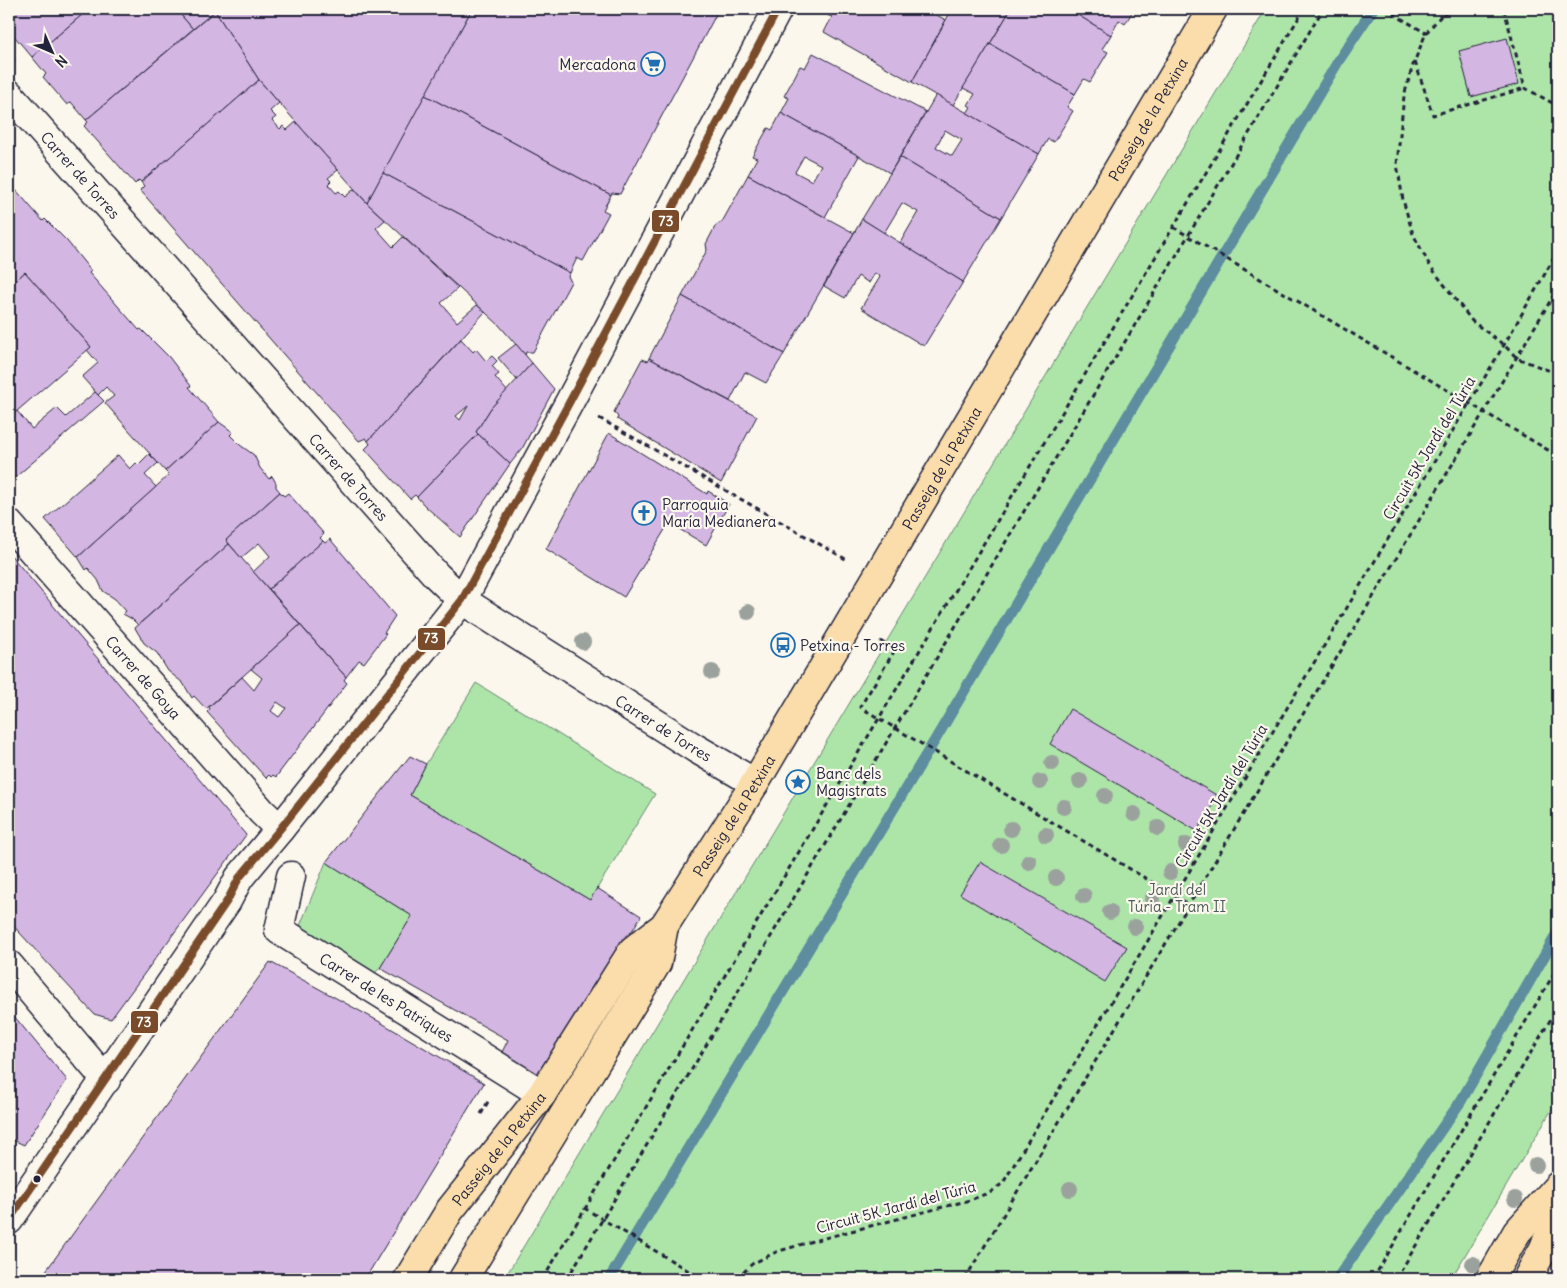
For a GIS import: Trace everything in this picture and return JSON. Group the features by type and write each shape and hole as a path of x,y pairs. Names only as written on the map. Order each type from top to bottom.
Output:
{"main road":[{"name":"Passeig de la Petxina","path":"408,1279 450,1210 542,1094 633,950 664,926 755,783 1213,9"},
{"name":"Passeig de la Petxina","path":"463,1279 657,963 664,926"},
{"path":"1490,1279 1517,1232 1558,1186"},
{"path":"1527,1279 1544,1248 1558,1208"}],"street":[{"path":"9,1220 227,901 239,878 462,600 778,9"},
{"name":"Carrer de Torres","path":"9,94 436,575 462,600 695,748 755,783"},
{"name":"Carrer de Goya","path":"9,524 262,812 280,829"},
{"name":"Carrer de les Patriques","path":"291,876 279,930 542,1094"},
{"path":"9,965 106,1080"}],"path":[{"path":"543,1279 878,717 1304,9"},
{"path":"567,1279 1323,9"},
{"path":"1385,9 1426,33"},
{"path":"1447,9 1426,33 1404,96 1397,164 1403,200 1414,234 1430,266 1472,321 1504,345 1517,358 1558,374"},
{"path":"1443,14 1465,9"},
{"path":"1504,9 1525,88"},
{"path":"1415,62 1433,115 1525,88 1558,106"},
{"path":"1173,227 1558,456"},
{"name":"Circuit 5K Jardí del Túria","path":"737,1279 752,1264 776,1252 970,1200 992,1192 1003,1183 1504,345 1558,251"},
{"path":"965,1279 1558,288"},
{"path":"570,401 877,577"},
{"path":"880,641 895,650 860,707 1190,905"},
{"path":"1373,1279 1558,967"},
{"path":"1396,1279 1558,1007"},
{"path":"481,1114 490,1098"},
{"path":"584,1208 702,1279"}],"green space":[{"name":"Jardí del Túria - Tram II","path":"1266,9 1558,9 1558,1099 1451,1279 504,1279"},
{"path":"476,683 655,794 590,900 410,795 426,764"},
{"path":"326,862 412,916 380,968 372,976 297,933"}],"building":[{"path":"9,9 89,9 32,57 9,30"},
{"path":"89,9 176,9 193,29 86,120 71,102 67,105 43,77 46,74 32,57"},
{"path":"176,9 472,9 367,203 259,80 215,11 193,29"},
{"path":"472,9 719,9 620,194 612,193 611,195 425,95"},
{"path":"830,9 925,9 946,20 912,82 824,32 832,17 827,15"},
{"path":"952,9 1011,9 953,105 912,82"},
{"path":"1011,9 1068,9 1111,35 1102,49 1108,52 1090,82 1084,79 1075,94 990,44"},
{"path":"1068,9 1134,9 1125,24 1119,20 1111,35"},
{"path":"215,11 259,80 141,182 139,180 135,184 84,126 88,122 86,120"},
{"path":"1507,38 1519,84 1471,97 1459,51"},
{"path":"990,44 1075,94 1067,107 1073,111 1054,142 1048,139 1039,154 967,113 971,107 968,105 975,94 963,88"},
{"path":"813,53 926,112 890,173 781,113 789,98 784,96 800,66 805,68"},
{"path":"259,80 279,103 270,111 276,117 272,120 280,129 283,126 287,130 296,122 338,170 328,178 331,181 328,184 336,193 339,191 345,197 354,189 385,220 376,228 393,247 403,237 458,288 441,303 457,322 477,305 485,312 368,441 366,438 359,441 140,190 144,186 141,182"},
{"path":"425,95 611,195 603,210 609,213 583,261 577,258 570,273 383,173"},
{"path":"936,95 1039,154 1001,218 900,157","holes":["945,130 962,140 952,156 936,147"]},
{"path":"781,113 859,156 825,217 748,175 757,158 752,156 768,128 772,130","holes":["804,156 821,165 812,181 795,172"]},
{"path":"900,157 1001,218 963,282 900,243 918,212 902,203 884,233 862,219"},
{"path":"383,173 570,273 568,276 571,282 533,352 526,352 525,355 499,325 367,203"},
{"path":"748,175 854,233 784,354 682,296 707,250 706,244 716,225 722,222"},
{"path":"9,182 43,221 45,219 67,241 91,271 89,273 139,330 141,329 169,357 191,386 189,387 219,422 165,471 105,403 114,396 106,387 98,395 82,377 98,363 87,350 91,347 25,272 12,284 9,281"},
{"path":"862,219 963,282 924,346 861,308 880,277 875,273 869,283 858,276 845,298 824,286"},
{"path":"25,272 91,347 9,418 9,281 12,284"},
{"path":"682,296 784,354 766,383 745,372 730,401 649,358"},
{"path":"461,339 473,352 476,349 486,361 492,356 497,361 492,366 499,374 495,377 507,391 491,408 476,432 478,434 417,497 415,495 410,499 365,449 370,444 368,441","holes":["468,406 460,420 456,416"]},
{"path":"516,344 532,363 517,380 498,358"},
{"path":"649,358 757,416 721,483 617,419 618,417 614,412 642,359 648,361"},
{"path":"532,363 554,389 522,449 510,464 476,432 491,408"},
{"path":"95,392 104,401 11,481 9,478 9,418 17,411 32,429 57,408 66,417"},
{"path":"219,422 233,432 230,435 240,445 254,455 260,468 269,479 272,476 280,492 226,540 229,544 138,625 123,614 126,611 115,599 103,591 98,580 88,568 86,570 78,557 169,475 165,471"},
{"name":"Parroquia María Medianera","path":"609,433 707,494 708,491 729,504 706,545 669,523 624,597 546,549"},
{"path":"478,434 510,464 460,537 417,497"},
{"path":"149,454 158,463 145,475 156,487 78,557 45,519 118,455 130,469 136,463 138,465"},
{"path":"280,492 284,496 288,493 324,534 320,538 323,541 269,589 253,572 270,556 259,543 241,558 226,540"},
{"path":"330,539 395,616 384,633 386,634 364,663 359,660 346,677 269,589 323,541 325,543"},
{"path":"229,544 300,625 206,709 194,696 192,698 183,683 168,671 157,653 144,643 135,628"},
{"path":"9,553 246,835 111,1019 94,1014 9,921"},
{"path":"300,625 346,677 344,680 347,683 276,777 269,775 266,778 207,712 210,709 209,707 242,677 254,690 262,678 251,669","holes":["277,702 286,708 279,717 271,711"]},
{"path":"1070,709 1218,796 1197,831 1050,744"},
{"path":"410,756 426,764 410,795 590,900 597,888 641,916 541,1083 500,1056 508,1040 380,968 412,916 326,862"},
{"path":"980,862 1127,947 1105,982 960,894"},
{"path":"270,962 380,1022 484,1083 365,1279 40,1279"},
{"path":"9,1010 67,1080 24,1145 9,1138"}],"waterway":[{"path":"609,1279 935,740 1339,60 1373,9"},
{"path":"1337,1279 1461,1101 1558,932"}],"transit line":[{"name":"73","path":"9,1220 227,901 239,878 462,600 778,9"}],"place":[{"name":"Mercadona","path":"653,64"},
{"name":"Parroquia María Medianera","path":"644,513"},
{"name":"Petxina - Torres","path":"783,645"},
{"name":"Banc dels Magistrats","path":"798,782"}]}
